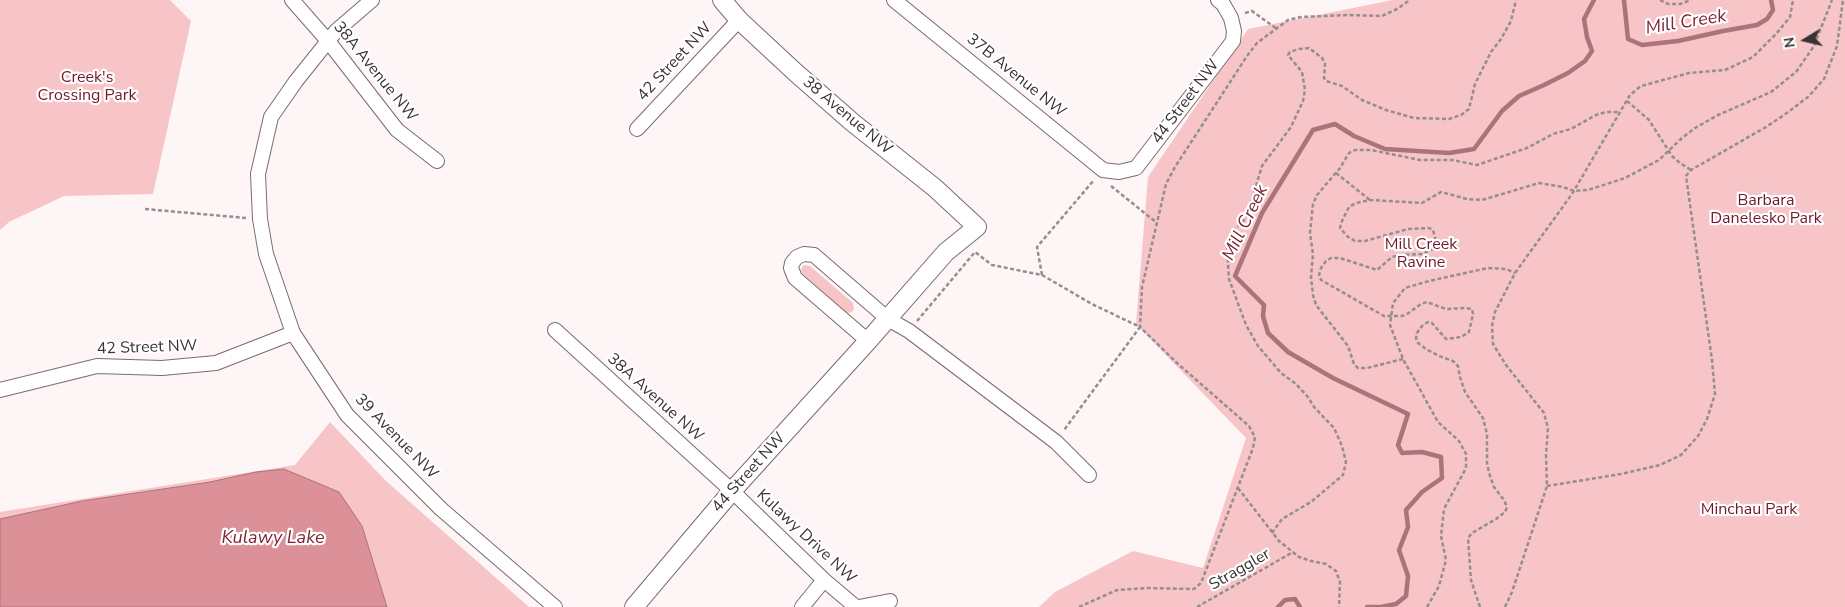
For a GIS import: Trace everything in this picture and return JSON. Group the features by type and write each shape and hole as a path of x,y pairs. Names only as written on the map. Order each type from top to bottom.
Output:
{"street":[{"name":"38A Avenue NW","path":"292,0 328,41 397,130 436,161"},
{"name":"39 Avenue NW","path":"372,0 336,31 296,81 271,117 258,174 260,219 266,254 292,333 347,415 441,509 556,607"},
{"name":"38 Avenue NW","path":"722,0 739,20 794,72 852,122 935,188 977,227"},
{"name":"37B Avenue NW","path":"894,0 1101,172"},
{"path":"1218,0 1232,18"},
{"name":"44 Street NW","path":"1101,172 1119,172 1136,168 1233,41 1232,18"},
{"name":"42 Street NW","path":"637,129 739,20"},
{"name":"44 Street NW","path":"634,607 732,491 946,252 977,227"},
{"path":"868,341 795,278 791,268 794,260 804,254 814,256 888,319 908,331 1056,442 1089,475"},
{"name":"38A Avenue NW","path":"555,330 732,491"},
{"name":"42 Street NW","path":"0,390 97,366 162,368 216,363 292,333"},
{"name":"Kulawy Drive NW","path":"732,491 824,580 857,607 890,601"},
{"path":"802,607 824,580"}],"path":[{"path":"1056,442 1140,327 1142,287 1166,184 1174,167 1197,130 1247,56 1257,44 1288,20 1301,17 1382,16 1410,0"},
{"path":"1272,533 1282,519 1311,502 1343,475 1346,462 1342,446 1334,428 1296,384 1281,372 1258,346 1246,325 1229,279 1227,250 1232,231 1247,215 1262,166 1291,127 1305,90 1302,72 1288,55 1290,52 1309,48 1322,58 1325,64 1324,78 1326,81 1342,86 1362,100 1386,110 1414,118 1449,119 1461,115 1469,109 1475,84 1491,52 1501,40 1511,21 1516,0"},
{"path":"1660,0 1668,4 1680,4 1691,0"},
{"path":"1505,607 1512,592 1547,486 1546,455 1548,428 1544,413 1506,365 1494,344 1492,326 1495,312 1515,273 1574,191 1630,95 1641,86 1689,73 1725,70 1752,57 1776,34 1790,17 1793,0"},
{"path":"1480,607 1471,580 1468,538 1472,533 1505,512 1507,507 1494,486 1488,470 1487,434 1483,418 1465,392 1458,366 1453,361 1426,349 1418,343 1416,338 1422,326 1428,322 1432,323 1446,339 1461,337 1469,332 1473,314 1472,309 1446,309 1427,302 1407,314 1391,317 1377,313 1342,290 1321,280 1319,275 1321,268 1331,258 1340,258 1372,270 1377,270 1392,257 1422,254 1435,248 1437,245 1432,230 1428,228 1408,229 1360,242 1348,237 1340,228 1349,207 1356,202 1370,200 1422,203 1441,192 1467,199 1482,200 1539,182 1574,191 1588,190 1625,178 1659,160 1695,128 1718,115 1771,92 1796,72 1814,46 1832,0"},
{"path":"1547,486 1621,474 1660,465 1681,455 1698,436 1707,419 1715,394 1712,360 1686,176 1691,170 1766,127 1808,96 1824,79 1837,46 1843,0"},
{"path":"1232,18 1252,11 1264,21 1277,28"},
{"path":"1627,101 1649,120 1668,150 1680,163 1691,170"},
{"path":"1403,359 1366,368 1358,368 1354,364 1348,346 1316,305 1311,278 1313,254 1310,233 1312,204 1349,153 1355,150 1371,150 1420,160 1452,160 1477,165 1484,164 1527,148 1553,134 1571,129 1596,115 1606,112 1620,112"},
{"path":"1042,275 1037,247 1101,172 1157,223"},
{"path":"1336,173 1370,200"},
{"path":"145,209 260,219"},
{"path":"908,331 975,252 992,265 1042,275 1092,304 1140,327 1177,363 1249,426 1255,438 1253,448 1201,583 1194,589 1146,588 1117,590 1079,607"},
{"path":"1427,607 1438,586 1446,560 1441,536 1444,509 1466,468 1466,454 1459,441 1438,422 1403,359 1390,325 1394,303 1405,288 1415,285 1488,268 1506,269 1515,273"},
{"path":"1238,488 1272,533 1298,557 1326,564 1336,571 1340,582 1339,607"},
{"name":"Straggler","path":"1197,607 1293,552"}],"green space":[{"name":"Creek's Crossing Park","path":"0,0 170,0 191,21 153,194 64,196 9,222 0,230"},
{"name":"Mill Creek Ravine","path":"1393,0 1845,0 1845,607 1039,607 1055,592 1133,551 1203,568 1246,438 1136,324 1148,177 1248,29"},
{"path":"804,265 810,266 853,303 854,310 850,313 846,312 803,274 801,269"},
{"name":"Kulawy Lake","path":"330,422 386,481 529,607 0,607 0,512 295,465"}],"water":[{"name":"Kulawy Lake","path":"284,469 339,492 362,526 387,607 0,607 0,519 82,501"}],"waterway":[{"name":"Mill Creek","path":"1381,607 1396,604 1406,596 1408,576 1399,550 1408,527 1406,510 1422,492 1442,478 1441,457 1422,452 1402,453 1398,445 1408,414 1333,378 1288,352 1268,333 1263,316 1264,305 1235,276 1262,213 1313,130 1335,124 1354,136 1385,149 1449,153 1474,149 1502,111 1519,96 1568,73 1585,61 1592,51 1584,19 1594,0"},
{"name":"Mill Creek","path":"1624,0 1628,39 1642,45 1678,41 1757,25 1767,19 1773,10 1771,0"},
{"name":"Mill Creek","path":"1278,607 1285,600 1295,599 1300,607"},
{"name":"Mill Creek","path":"1367,607 1379,607"}],"park label":[{"name":"Barbara Danelesko Park","path":"1766,210"},
{"name":"Minchau Park","path":"1749,510"}]}
